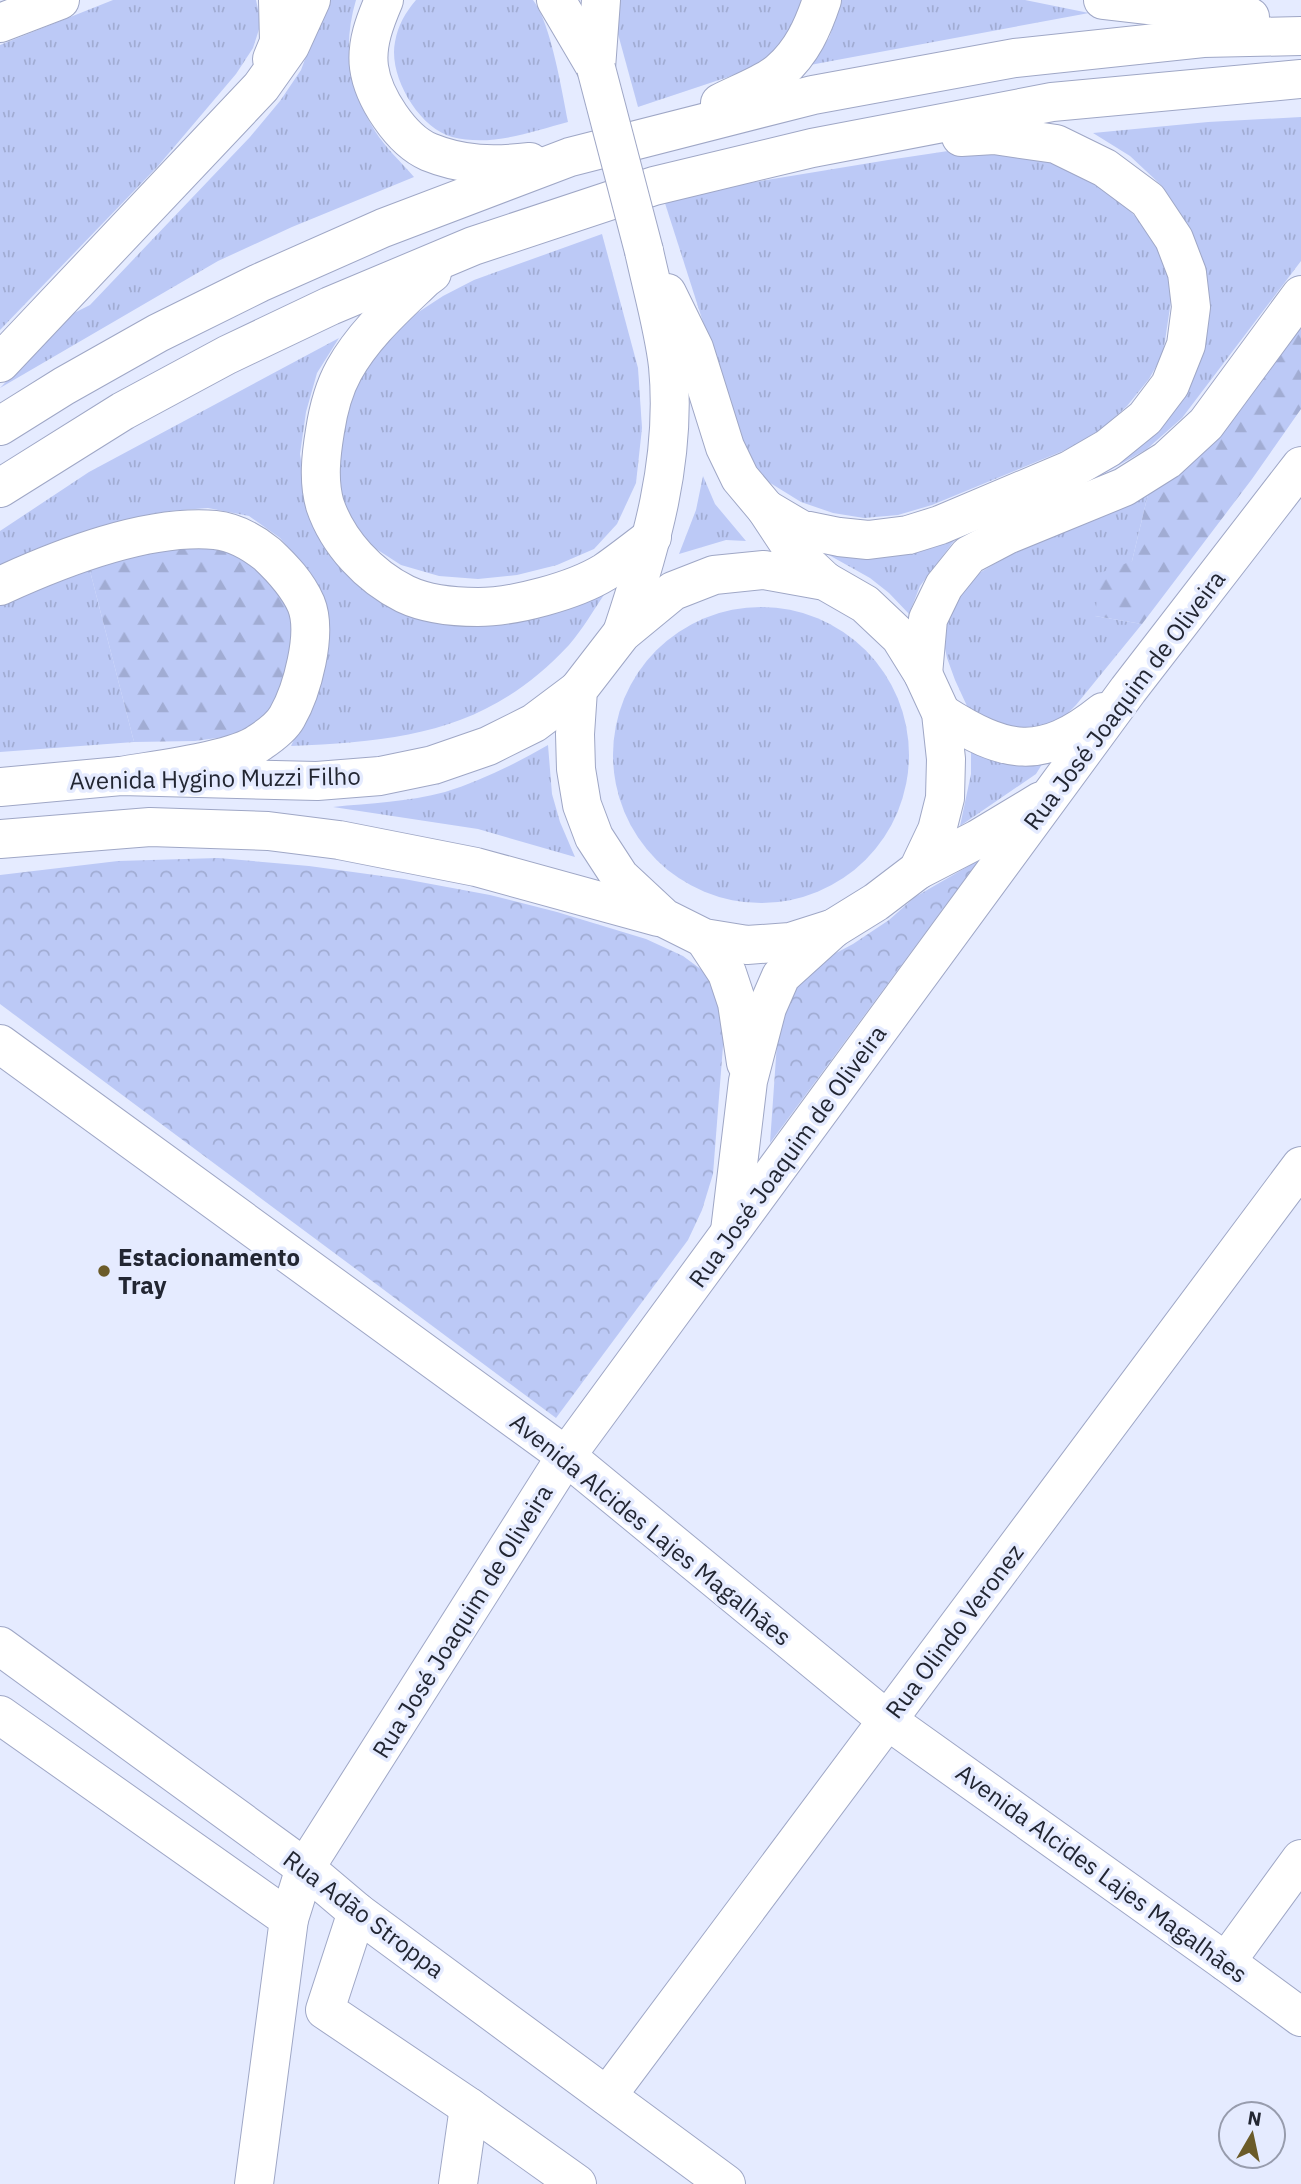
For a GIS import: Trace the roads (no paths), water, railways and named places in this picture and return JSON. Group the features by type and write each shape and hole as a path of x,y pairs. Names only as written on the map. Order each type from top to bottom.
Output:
{"main road":[{"path":"0,23 60,0"},
{"path":"261,87 279,42 278,0"},
{"path":"0,363 261,87 290,46 311,0"},
{"path":"384,0 372,28 369,67 380,99 400,131 427,151 460,161 494,166 570,157"},
{"path":"556,0 596,68"},
{"path":"577,0 644,251 667,364 668,451 652,537 622,633"},
{"path":"596,68 601,0"},
{"path":"663,132 778,73 802,47 816,20 822,0"},
{"path":"1103,0 1301,23"},
{"path":"0,426 158,333 259,283 383,228 570,157 813,95 1015,58 1203,38 1301,36"},
{"path":"0,488 123,411 227,355 330,306 473,246 654,186 812,148 1052,102 1301,79"},
{"path":"766,509 800,529 839,537 868,540 908,535 940,525 1070,470 1108,448 1145,418 1170,385 1186,345 1191,307 1187,273 1174,239 1148,200 1105,168 1056,145 994,135 812,148"},
{"path":"473,246 424,279 363,340 343,373 327,415 320,460 325,504 344,544 372,572 405,594 440,604 480,607 567,590 604,573 652,537"},
{"path":"644,251 694,348 725,447 740,478 766,509 795,553 825,581 865,604 900,637 923,674 941,713 946,759 945,798 937,830 918,870"},
{"path":"923,674 928,619 944,586 969,555 1007,534 1124,487 1167,460 1206,424 1301,295"},
{"name":"Rua José Joaquim de Oliveira","path":"254,2184 289,1919 305,1868 566,1456 1128,690 1301,466"},
{"path":"0,586 92,549 164,532 216,530 252,541 286,572 307,606 310,644 302,685 286,720 258,744 226,756 121,776"},
{"path":"622,633 673,591 714,575 764,570 825,581"},
{"name":"Avenida Hygino Muzzi Filho","path":"0,787 121,776 317,781 380,776 433,765 488,746 534,723 578,690 622,633"},
{"path":"578,690 576,769 582,805 594,837 620,877 664,918 704,938 747,945 790,942 834,928"},
{"path":"941,713 970,731 1003,745 1029,747 1053,743 1079,731 1128,690"},
{"path":"730,1233 748,1081 767,1008 781,976 834,928 876,902 918,870 978,839 1055,792"},
{"name":"Avenida Hygino Muzzi Filho","path":"0,839 150,828 280,832 339,840 475,867 664,918"},
{"path":"704,938 727,973 737,1003 748,1081"},
{"name":"Avenida Alcides Lajes Magalhães","path":"0,1044 566,1456 887,1720 1301,2017"},
{"name":"Rua Olindo Veronez","path":"607,2096 1301,1166"},
{"name":"Rua Adão Stroppa","path":"0,1646 305,1868 357,1912 726,2184"},
{"path":"0,1715 289,1919"},
{"path":"1226,1962 1301,1859"},
{"path":"357,1912 325,2010 577,2184"},
{"path":"458,2184 469,2107"}],"place":[{"name":"Estacionamento Tray","path":"104,1271"}]}
